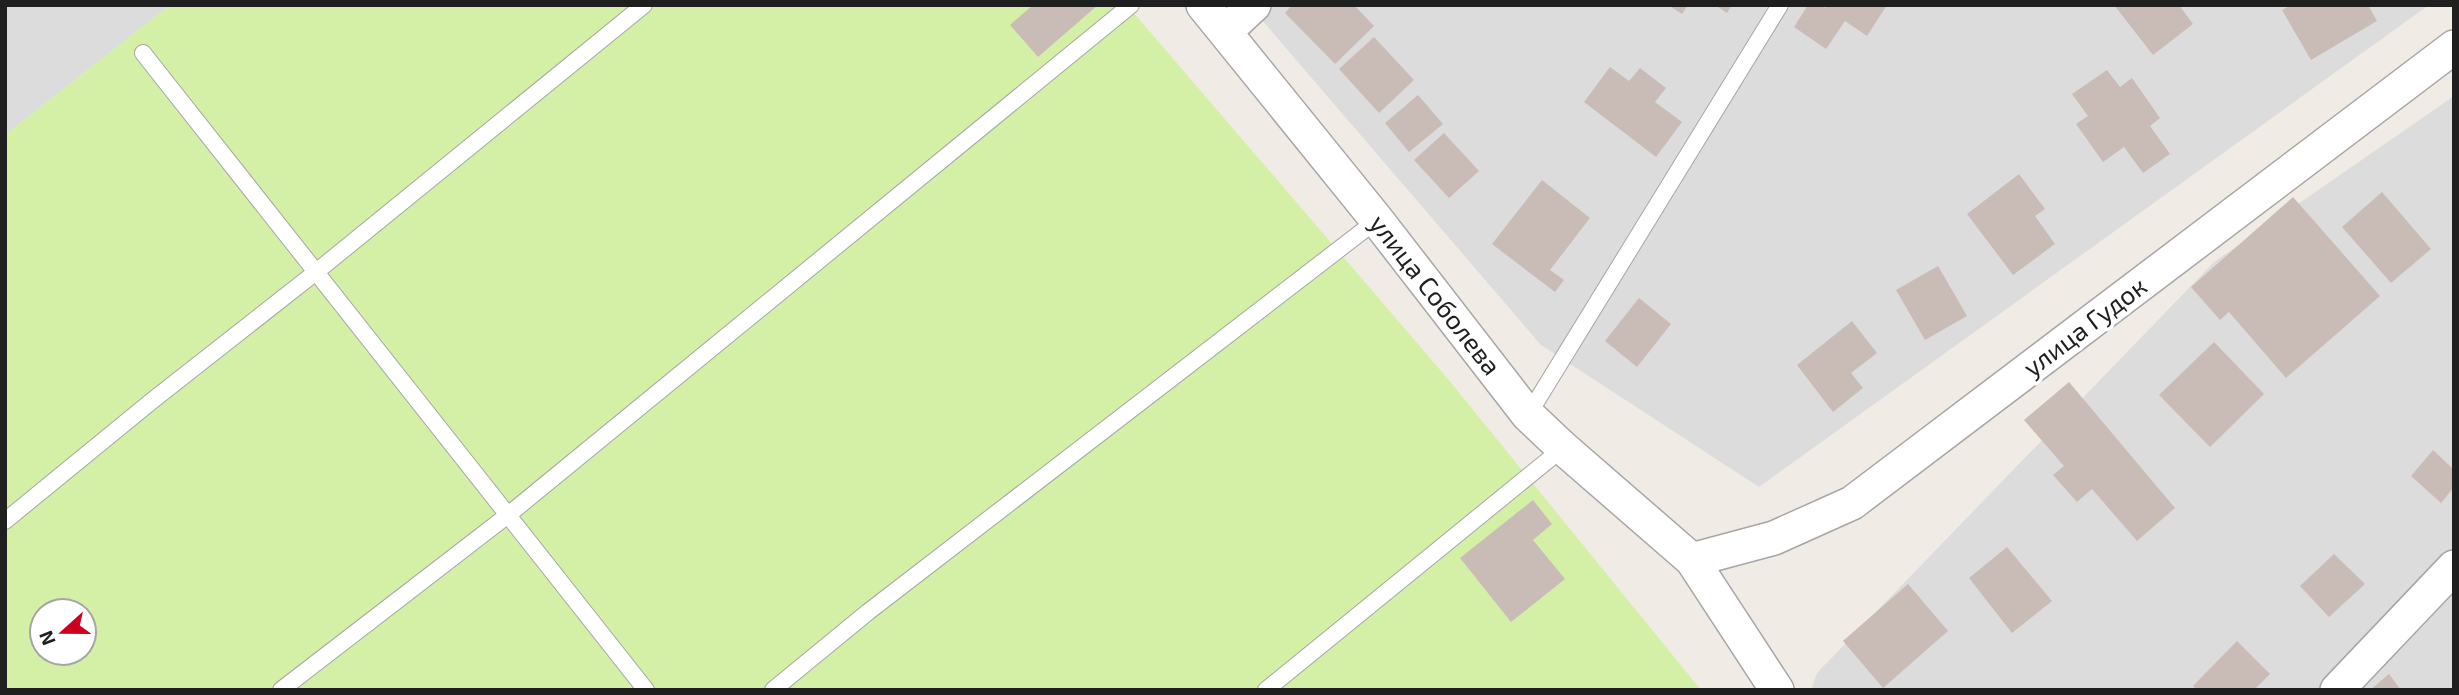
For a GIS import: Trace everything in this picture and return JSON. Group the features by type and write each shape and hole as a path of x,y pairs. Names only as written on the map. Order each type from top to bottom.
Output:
{"street":[{"name":"улица Соболева","path":"1203,5 1377,220 1528,415 1692,560 1777,690"},
{"path":"1226,32 1254,5"},
{"name":"улица Гудок","path":"1692,560 1774,538 1852,503 2454,47"},
{"path":"2337,690 2454,567"}],"lane":[{"path":"5,522 644,5"},
{"path":"281,690 508,515 1131,5"},
{"path":"1528,415 1780,5"},
{"path":"143,53 646,690"},
{"path":"773,690 868,612 1377,220"},
{"path":"1266,690 1563,448"}],"shaded area":[{"path":"5,5 170,5 5,135"},
{"path":"1249,5 2429,5 1759,487 1541,345"},
{"path":"2454,96 2454,690 1811,690 1817,673 2214,262"}],"green space":[{"path":"170,5 1127,5 1448,379 1701,690 5,690 5,135"}],"building":[{"path":"1033,5 1098,5 1038,57 1010,25"},
{"path":"1292,5 1354,5 1374,26 1335,64 1285,13"},
{"path":"1668,5 1688,5 1682,14"},
{"path":"1715,5 1732,5 1727,13"},
{"path":"1808,5 1822,5 1825,8 1827,5 1887,5 1867,36 1845,21 1826,49 1794,27"},
{"path":"2114,5 2179,5 2193,24 2153,55"},
{"path":"2291,5 2368,5 2377,21 2311,60 2282,10"},
{"path":"1374,37 1414,80 1379,113 1339,69"},
{"path":"1610,67 1629,81 1640,68 1666,88 1655,102 1682,122 1656,157 1584,102"},
{"path":"2107,70 2120,87 2132,78 2160,118 2150,126 2170,154 2143,173 2124,147 2103,162 2076,124 2088,116 2072,94"},
{"path":"1418,95 1443,124 1409,152 1385,123"},
{"path":"1444,133 1479,171 1449,198 1414,160"},
{"path":"2019,174 2045,209 2035,216 2055,244 2013,275 1967,214"},
{"path":"1542,180 1590,218 1550,270 1564,280 1555,292 1492,244"},
{"path":"2382,192 2431,249 2391,283 2342,227"},
{"path":"2293,197 2380,296 2286,378 2229,312 2220,320 2191,287"},
{"path":"1938,266 1967,316 1925,340 1896,290"},
{"path":"1639,298 1671,324 1637,367 1605,341"},
{"path":"1852,321 1877,353 1851,373 1863,388 1833,412 1797,365"},
{"path":"2214,342 2264,394 2210,447 2159,395"},
{"path":"2069,382 2175,508 2137,541 2092,489 2077,502 2053,475 2064,466 2024,420"},
{"path":"2433,450 2454,470 2454,487 2441,503 2411,476"},
{"path":"1533,500 1552,524 1533,540 1565,579 1511,622 1460,558"},
{"path":"2007,547 2052,601 2012,633 1969,578"},
{"path":"2334,554 2365,584 2329,617 2300,586"},
{"path":"1908,584 1948,631 1883,688 1843,641"},
{"path":"2237,641 2270,674 2254,690 2197,690 2193,686"},
{"path":"2389,674 2401,690 2370,690"}]}
